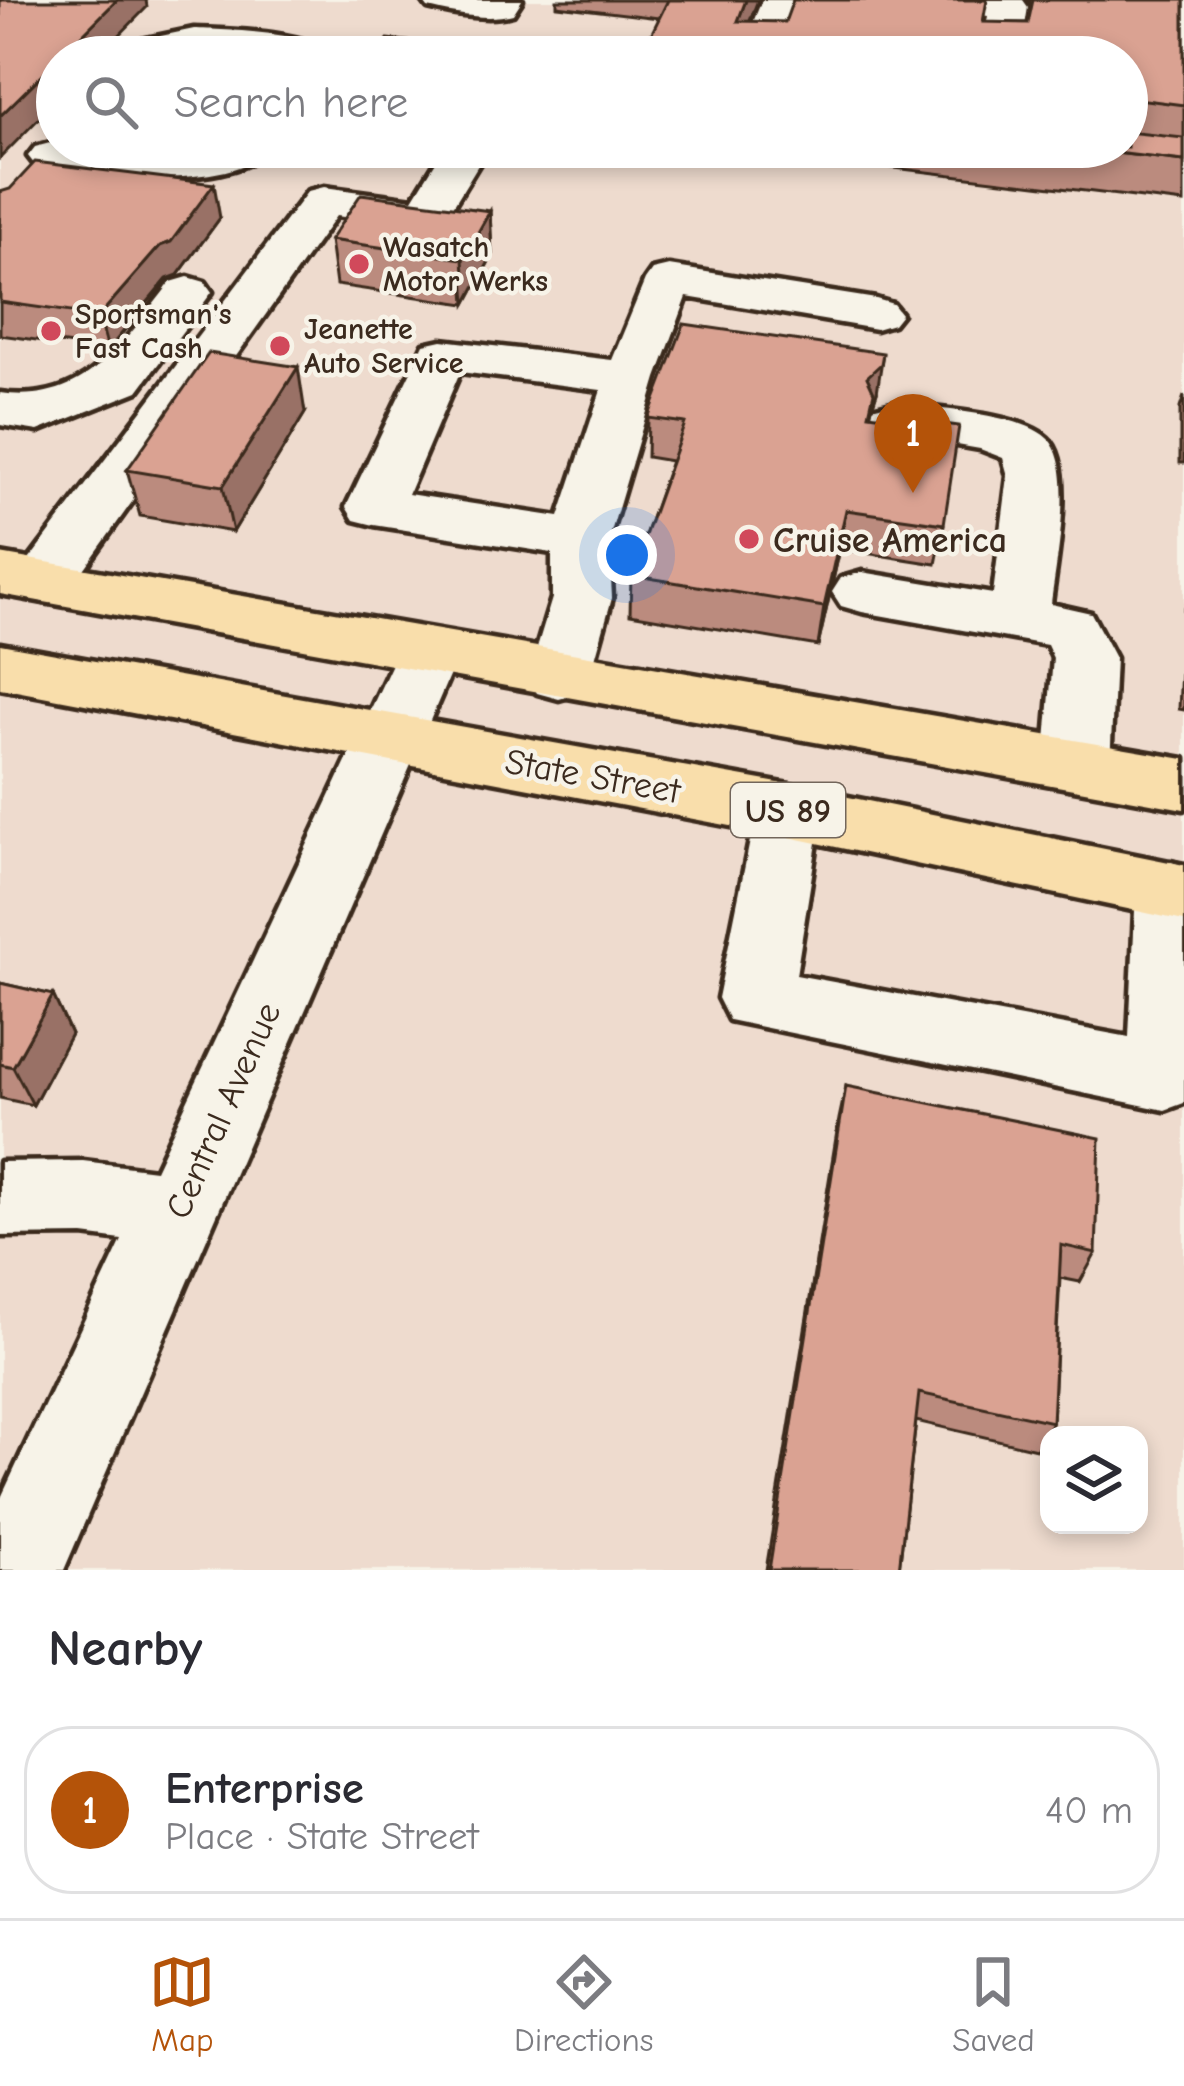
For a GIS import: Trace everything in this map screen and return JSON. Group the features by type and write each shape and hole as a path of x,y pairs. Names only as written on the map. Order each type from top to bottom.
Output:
{"main road":[{"path":"22,578 1184,784"},
{"name":"State Street","path":"0,666 789,811 1178,891"}],"street":[{"path":"441,0 499,6 503,0"},
{"path":"767,36 782,0"},
{"path":"943,0 1009,7 1004,36"},
{"path":"22,578 324,201 426,214 453,168"},
{"path":"559,676 582,598 580,539 631,378 669,280 876,314"},
{"path":"0,410 38,415 120,380 188,292"},
{"path":"580,539 374,507 442,355 631,378"},
{"path":"891,419 991,434 1028,448 1036,476 1020,617"},
{"path":"862,592 1070,628 1084,658 1077,765"},
{"name":"Central Avenue","path":"16,1570 429,651"},
{"path":"789,811 755,998 1175,1093 1178,891"},
{"path":"0,1199 82,1198 178,1210"}],"shaded area":[{"path":"0,0 1184,0 1184,1570 0,1570"}],"building":[{"path":"0,0 117,0 81,36 36,36 36,81 0,116"},
{"path":"668,0 746,0 738,21 785,22 793,0 987,0 983,22 1028,23 1033,0 1184,0 1184,105 1148,100 1148,36 650,36"},
{"path":"1148,134 1184,138 1184,161 1148,157"},
{"path":"35,162 36,168 84,168 214,184 171,242 160,246 99,316 0,302 0,192 10,189"},
{"path":"361,194 490,211 463,259 330,240"},
{"name":"Cruise America","path":"684,324 883,353 881,364 867,377 874,392 869,414 959,426 944,524 846,510 824,607 631,575 685,423 648,418"},
{"path":"209,353 298,367 223,486 127,470"},
{"path":"0,983 53,995 13,1067 0,1064"},
{"path":"846,1086 1100,1138 1096,1253 1061,1245 1052,1422 919,1393 899,1570 769,1570"}],"place":[{"name":"Wasatch Motor Werks","path":"359,264"},
{"name":"Sportsman's Fast Cash","path":"51,331"},
{"name":"Jeanette Auto Service","path":"280,346"},
{"name":"Enterprise","path":"913,493"},
{"name":"Cruise America","path":"749,539"}]}
